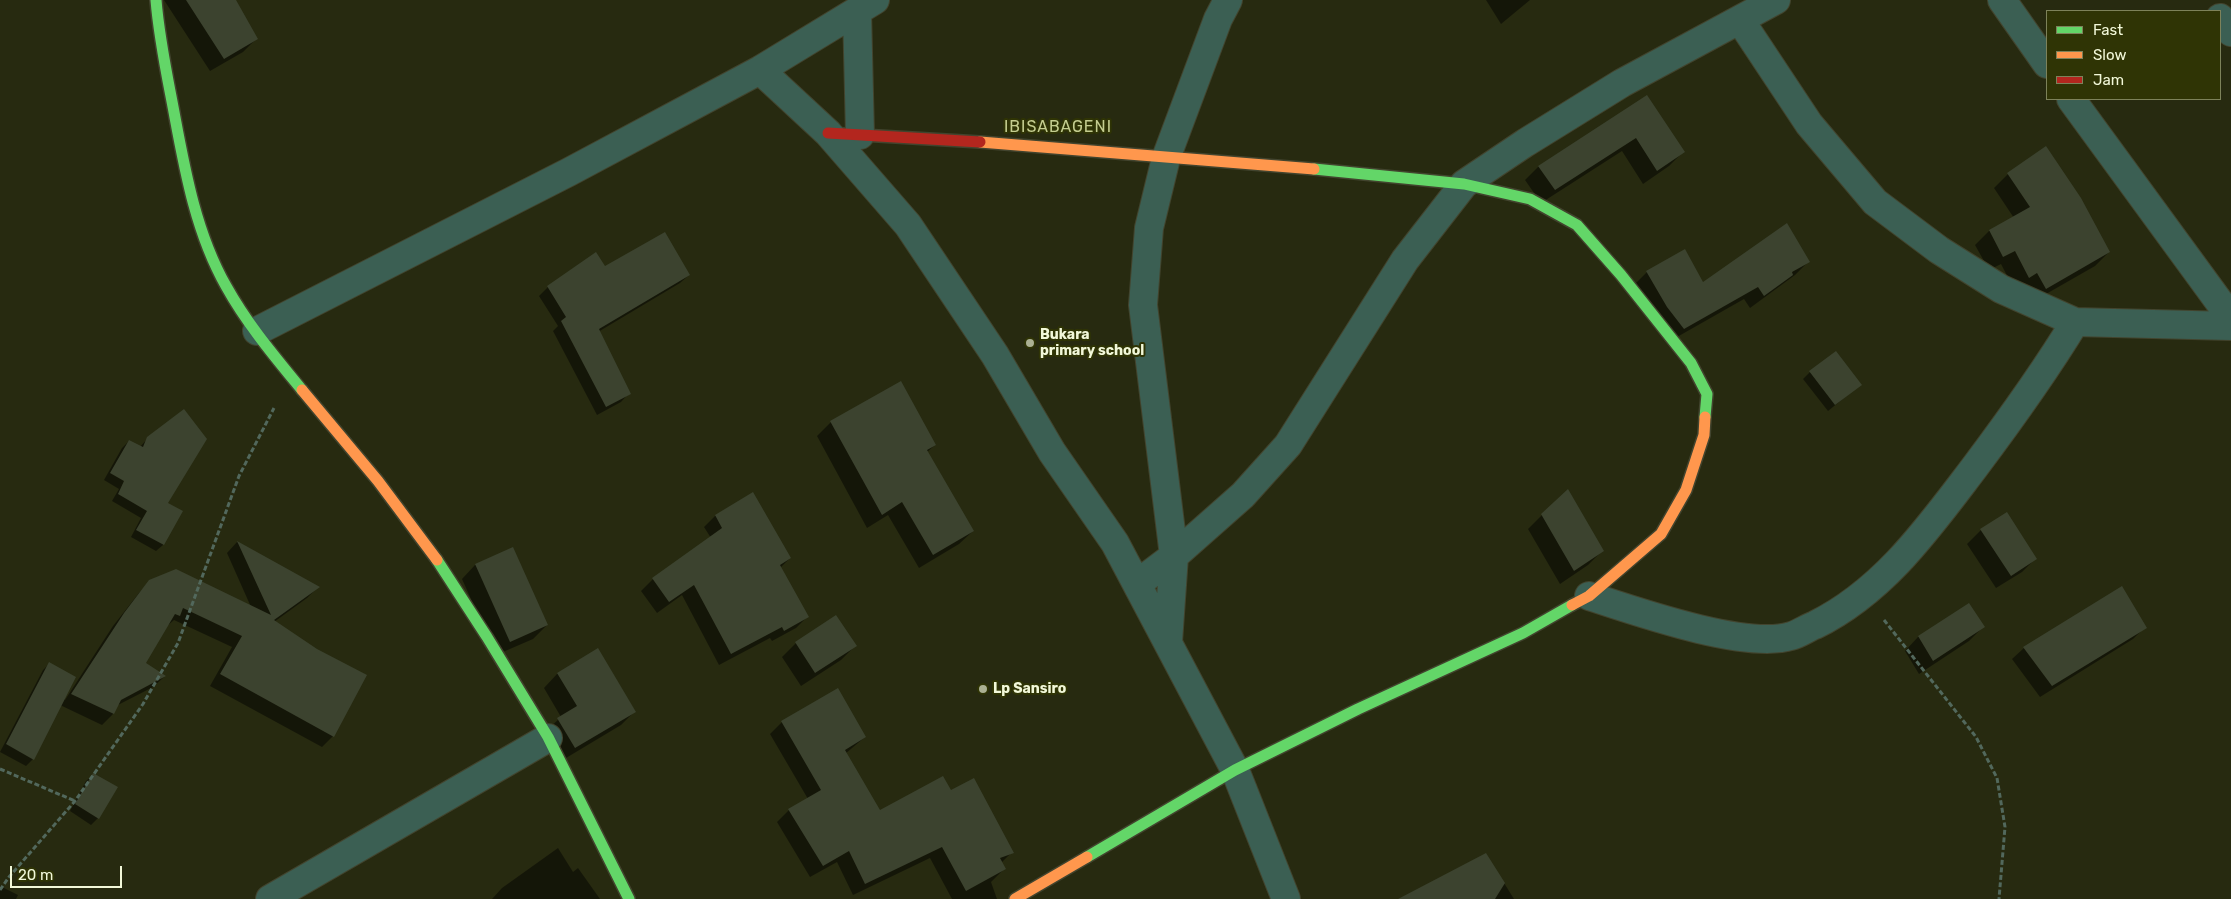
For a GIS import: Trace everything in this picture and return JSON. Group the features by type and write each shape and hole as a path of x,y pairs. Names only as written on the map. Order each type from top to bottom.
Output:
{"street":[{"path":"156,0 158,30 183,159 206,244 238,306 291,376 376,477 421,538 460,596 548,738 629,899"},
{"path":"1168,642 1174,556 1143,305 1149,228 1166,158 1218,19 1228,0"},
{"path":"1137,584 1174,556 1243,495 1288,445 1405,260 1464,184 1525,143 1622,83 1776,0"},
{"path":"2002,0 2046,63"},
{"path":"2205,0 2213,10"},
{"path":"257,331 569,172 760,70 866,6"},
{"path":"860,135 866,6"},
{"path":"2221,19 2231,32"},
{"path":"1740,20 1809,124 1875,202 1939,250 2002,289 2075,322 2231,326"},
{"path":"760,70 828,133 908,225 995,355 1052,452 1114,543 1137,584 1235,770 1286,899"},
{"path":"2072,100 2231,318"},
{"path":"828,133 1005,144 1464,184 1530,199 1577,225 1621,275 1691,363 1707,394 1704,435 1686,490 1661,534 1589,596 1523,633 1358,709 1235,770 1015,899"},
{"path":"1589,596 1660,619 1755,639 1790,637 1824,620 1865,594 1913,546 2044,374 2075,322"},
{"path":"270,899 548,738"}],"path":[{"path":"0,890 75,801 143,704 178,643 239,476 291,376"},
{"path":"1865,594 1976,737 1997,778 2005,828 1998,899"},
{"path":"0,769 75,801"}],"building":[{"path":"186,0 236,0 258,39 224,59"},
{"path":"1647,95 1685,152 1657,171 1636,138 1555,190 1538,166"},
{"path":"2046,146 2081,198 2110,252 2046,289 2037,273 2029,278 2015,251 2003,257 1989,230 2030,207 2007,173"},
{"path":"1787,223 1810,262 1792,272 1793,275 1764,296 1758,287 1684,329 1667,307 1646,271 1685,249 1703,282"},
{"path":"665,232 690,275 599,329 631,394 606,407 561,321 566,317 547,286 596,252 605,266"},
{"path":"1836,351 1862,385 1835,405 1809,371"},
{"path":"901,381 936,445 927,450 974,531 933,555 902,502 882,515 830,421"},
{"path":"184,409 207,439 168,503 183,511 164,545 136,530 147,511 118,494 124,481 110,473 129,440 143,447 147,437"},
{"path":"1568,489 1604,551 1574,571 1541,514"},
{"path":"753,492 791,558 780,565 809,617 784,631 782,627 731,654 694,585 669,602 652,578 722,528 715,515"},
{"path":"2007,512 2037,559 2011,576 1980,529"},
{"path":"237,541 320,587 274,620 317,649 367,675 334,737 220,674 242,636 183,608 180,616 175,614 146,663 166,676 121,700 114,714 71,694 124,613 149,580 176,569 271,615"},
{"path":"513,547 548,625 510,642 475,564"},
{"path":"2122,586 2147,628 2052,686 2023,647"},
{"path":"1969,603 1985,627 1933,661 1918,636"},
{"path":"836,615 857,646 815,673 795,642"},
{"path":"598,648 636,712 575,748 557,718 577,706 557,673"},
{"path":"49,662 76,677 34,760 6,744"},
{"path":"838,688 866,737 845,750 880,810 943,776 951,790 974,778 1014,853 1000,858 1006,869 966,891 942,847 865,884 849,851 823,866 788,809 821,790 781,721"},
{"path":"93,773 118,787 99,819 75,804"},
{"path":"1486,853 1505,883 1495,899 1398,899"}],"traffic: fast":[{"path":"156,0 159,28 183,157 193,201 207,245 226,286 243,314 302,390"},
{"path":"1314,169 1464,184 1530,199 1577,225 1621,275 1691,363 1707,394 1705,417"},
{"path":"437,560 548,737 629,899"},
{"path":"1087,857 1235,770 1358,709 1523,633 1572,605"}],"traffic: slow":[{"path":"980,142 1314,169"},
{"path":"302,390 378,481 437,560"},
{"path":"1572,605 1589,596 1661,534 1686,490 1704,435 1705,417"},
{"path":"1015,899 1087,857"}],"traffic: jam":[{"path":"828,133 980,142"}],"place":[{"name":"Bukara primary school","path":"1030,343"},
{"name":"Lp Sansiro","path":"983,689"}],"district":[{"name":"IBISABAGENI","path":"1058,127"}]}
